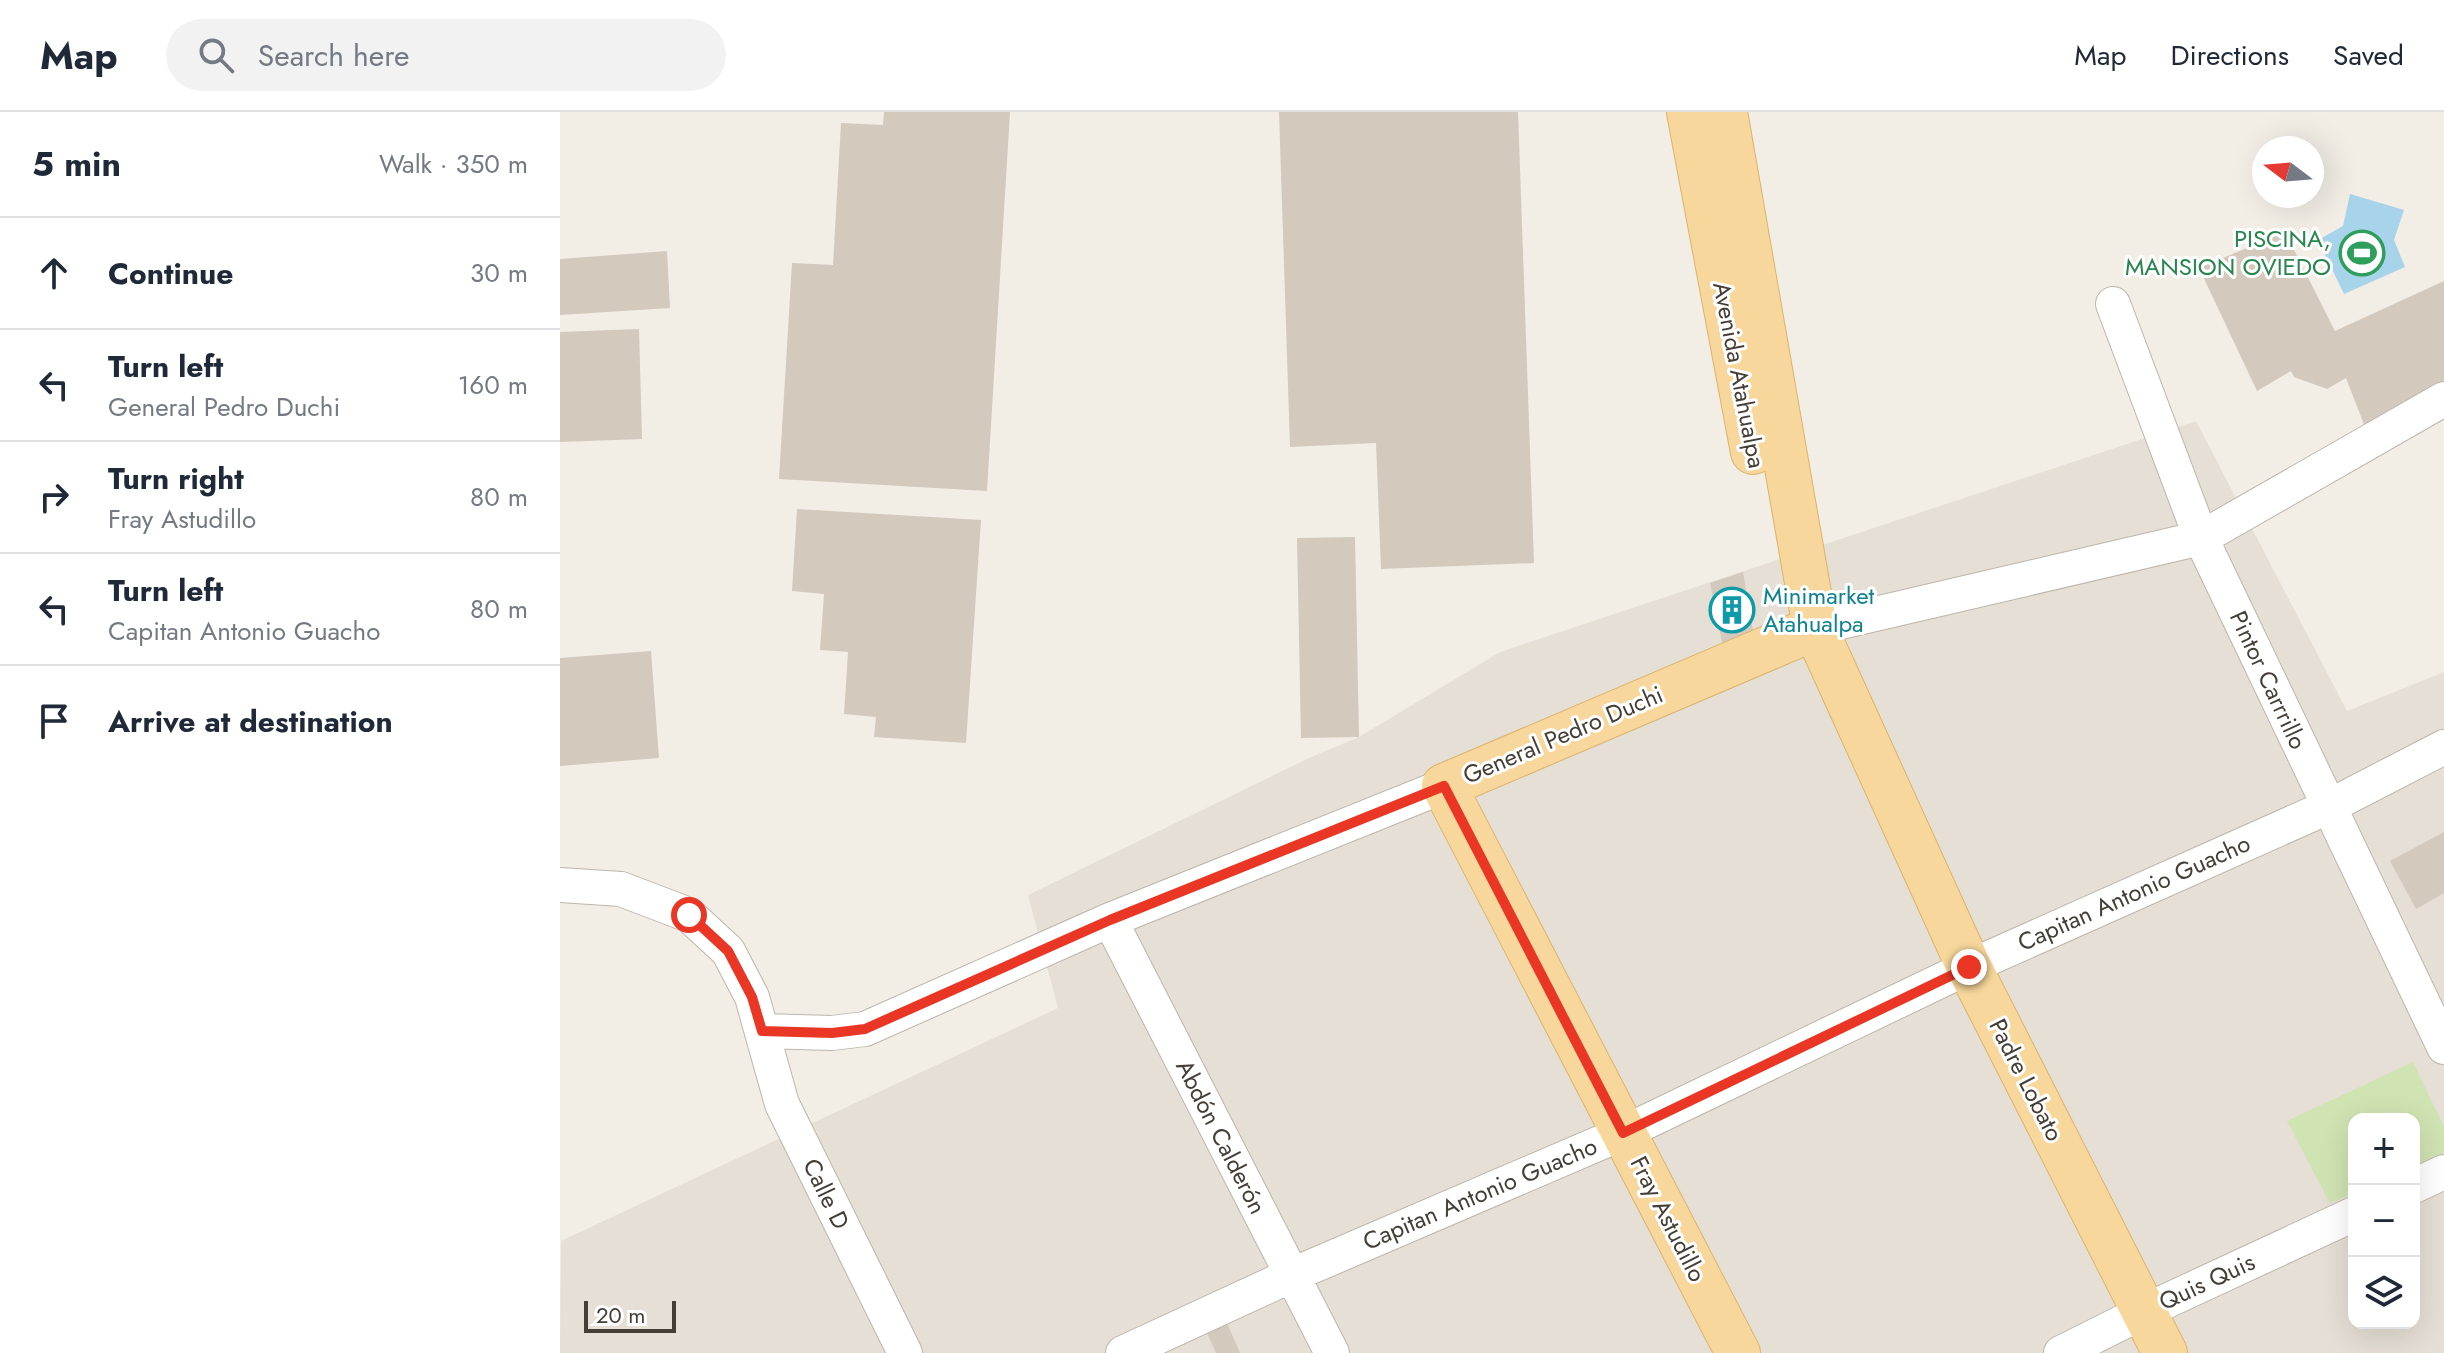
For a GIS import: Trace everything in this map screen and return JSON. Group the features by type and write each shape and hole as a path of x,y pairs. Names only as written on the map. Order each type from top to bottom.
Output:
{"main road":[{"name":"Avenida Atahualpa","path":"1689,112 1802,633"},
{"name":"Avenida Atahualpa","path":"1725,112 1802,633"},
{"name":"General Pedro Duchi","path":"1444,786 1802,633"},
{"name":"Padre Lobato","path":"1802,633 2165,1353"},
{"name":"Fray Astudillo","path":"1444,786 1738,1353"}],"street":[{"name":"Pintor Carrrillo","path":"2113,304 2201,538 2444,1047"},
{"name":"General Pedro Duchi","path":"1802,633 2201,538 2444,399"},
{"name":"Capitan Antonio Guacho","path":"1123,1353 1292,1275 1623,1133 1969,967 2328,807 2444,747"},
{"name":"General Pedro Duchi","path":"762,1031 832,1033 865,1029 1110,920 1444,786"},
{"name":"Calle D","path":"560,885 621,889 689,915 728,951 752,997 782,1104 905,1353"},
{"name":"Abdón Calderón","path":"1110,920 1332,1353"},
{"path":"2416,1185 2444,1172"},
{"name":"Quis Quis","path":"2061,1353 2348,1217"}],"shaded area":[{"path":"2196,421 2347,711 2444,672 2444,1353 560,1353 561,1241 1058,1008 1028,895 1309,758 1359,737 1500,652"}],"green space":[{"path":"2413,1062 2444,1127 2444,1153 2420,1163 2420,1113 2348,1113 2348,1196 2330,1203 2287,1121"}],"water":[{"name":"PISCINA, MANSION OVIEDO","path":"2350,194 2404,210 2394,240 2405,267 2344,294 2318,240 2343,226"}],"building":[{"path":"884,112 1010,112 987,491 779,479 792,263 833,265 841,123 883,125"},
{"path":"1279,112 1518,112 1534,563 1381,569 1376,443 1290,447"},
{"path":"2285,232 2335,331 2444,281 2444,384 2365,427 2346,378 2327,389 2294,377 2291,371 2257,391 2199,268"},
{"path":"667,251 670,308 560,315 560,259"},
{"path":"639,329 642,439 560,442 560,332"},
{"path":"797,509 981,520 966,743 874,737 876,717 844,714 848,652 820,650 824,594 792,591"},
{"path":"1355,537 1359,737 1301,738 1297,538"},
{"name":"Minimarket Atahualpa","path":"1743,572 1754,637 1724,652 1710,583"},
{"path":"651,651 659,758 560,766 560,658"},
{"path":"2444,832 2444,893 2416,909 2390,861"},
{"path":"1224,1316 1240,1353 1216,1353 1204,1326"}],"place":[{"name":"PISCINA, MANSION OVIEDO","path":"2362,253"},
{"name":"Minimarket Atahualpa","path":"1732,610"}],"route":[{"path":"689,915 728,951 752,997 762,1031 832,1033 865,1029 1110,920 1444,786 1623,1133 1969,967"}]}
